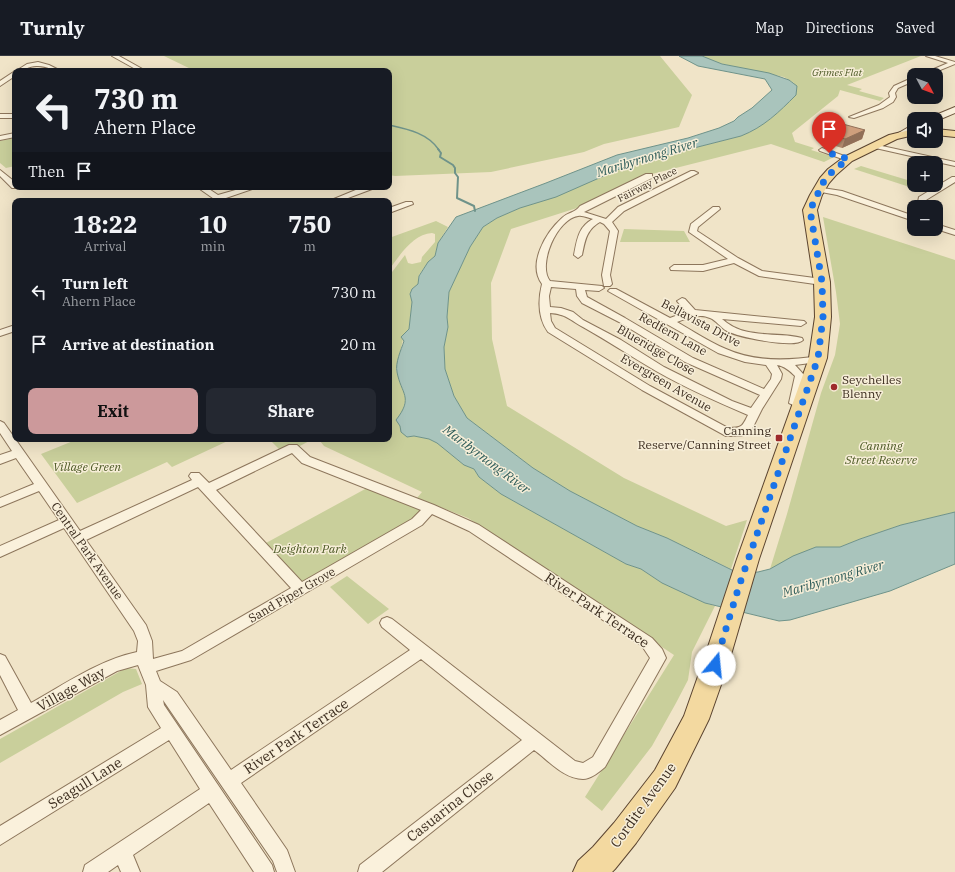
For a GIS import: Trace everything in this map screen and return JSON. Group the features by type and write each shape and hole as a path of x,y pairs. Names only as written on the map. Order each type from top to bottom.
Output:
{"main road":[{"name":"Cordite Avenue","path":"589,872 604,858 625,834 665,779 696,720 715,665 739,586 818,357 823,317 822,282 810,210 819,189 832,172 848,159 877,144 900,134 907,133"}],"street":[{"path":"115,56 137,68"},
{"path":"929,56 954,63"},
{"path":"941,68 954,63"},
{"path":"23,68 26,66 46,64 53,68"},
{"path":"0,84 12,76"},
{"path":"852,116 884,105 892,100 892,93 896,87 907,82"},
{"path":"943,115 955,110"},
{"path":"0,116 12,116"},
{"path":"900,134 907,130"},
{"path":"0,138 12,135"},
{"path":"877,144 928,160 955,164"},
{"path":"822,150 848,159"},
{"name":"Fairway Place","path":"578,255 583,232 588,225 602,221 621,209 694,173"},
{"path":"2,176 12,184"},
{"path":"579,213 583,208 649,176"},
{"path":"922,200 955,179"},
{"path":"630,185 652,193"},
{"path":"819,189 838,193 907,217"},
{"path":"205,190 216,198"},
{"path":"224,198 246,190"},
{"path":"343,198 366,190"},
{"path":"395,211 409,204"},
{"path":"716,209 696,223 693,228 693,232 748,268 771,276 822,282"},
{"path":"547,284 542,279 541,268 548,243 560,222 573,214 579,213 602,221 611,226 614,231 606,275 606,287"},
{"path":"943,229 955,233"},
{"path":"674,268 703,268 735,260"},
{"name":"Bellavista Drive","path":"547,284 606,287 722,351 736,357 770,363 818,357"},
{"name":"Evergreen Avenue","path":"547,284 544,291 546,320 548,326 557,334 646,388 726,432 741,432 747,428 754,413 776,380 777,374 770,363"},
{"name":"Redfern Lane","path":"581,286 580,293 585,301 627,323 689,360 767,394"},
{"path":"682,301 692,313"},
{"name":"Blueridge Close","path":"545,310 561,311 570,314 580,322 617,342 662,370 728,403 754,413"},
{"path":"669,322 692,313 801,323"},
{"path":"713,315 720,323 748,336 798,340"},
{"path":"0,333 12,329"},
{"path":"782,362 794,369 800,376 795,404 795,426"},
{"name":"Central Park Avenue","path":"0,425 12,437"},
{"name":"Central Park Avenue","path":"14,442 19,452 141,629 145,641 146,662 154,685 156,707 265,872"},
{"name":"River Park Terrace","path":"201,482 293,448 306,460 430,508 474,528 648,642 657,653 657,661 599,762 595,766 583,771 572,768 534,740 387,623"},
{"path":"0,460 19,452"},
{"path":"78,538 201,482 301,590"},
{"path":"0,503 42,485"},
{"name":"Sand Piper Grove","path":"146,662 186,656 417,522 430,508"},
{"path":"0,552 67,521"},
{"name":"River Park Terrace","path":"229,781 422,650"},
{"path":"0,660 28,713"},
{"name":"Village Way","path":"0,728 112,666 125,661 146,662"},
{"path":"154,685 171,697 281,856 286,872"},
{"name":"Seagull Lane","path":"0,836 171,730"},
{"name":"Casuarina Close","path":"367,872 534,740"},
{"path":"92,872 211,792"},
{"path":"121,852 131,872"}],"green space":[{"path":"164,56 660,56 692,95 679,127 604,144 584,152 491,172 395,176 392,176 392,68 189,68"},
{"name":"Grimes Flat","path":"702,56 921,56 847,85 862,89 859,91 884,98 880,101 840,90 838,96 792,133 795,142 814,148 811,150 834,157 824,162 771,144 648,175 577,208 511,229 491,283 492,339 507,406 624,478 726,526 747,520 731,569 667,538 637,526 570,491 533,468 467,418 454,396 445,369 444,347 448,327 447,317 449,292 470,247 483,227 497,218 520,208 556,196 631,164 741,136 764,124 796,95 794,83 784,77 713,62"},
{"path":"12,139 12,167 6,168 0,163 0,141"},
{"path":"861,166 907,180 907,186 854,169"},
{"name":"Canning Street Reserve","path":"823,217 955,260 955,512 901,525 840,547 816,547 770,569 821,393 835,355 840,324"},
{"path":"436,221 448,227 438,243 435,256 428,262 419,275 418,284 412,289 410,294 412,302 409,329 404,335 396,370 406,398 402,413 396,420 407,437 414,436 429,439 437,443 464,465 474,469 479,477 501,494 626,564 641,569 662,583 705,603 715,606 692,652 688,680 676,703 652,746 602,811 585,797 674,655 468,518 417,498 422,492 324,446 321,442 392,442 392,272 405,255 408,263 412,264 421,262 422,257 435,242 435,234 425,234 413,241 402,252 392,266 392,237"},
{"path":"624,229 684,231 690,242 620,242"},
{"name":"Village Green","path":"71,442 226,442 172,467 167,462 77,503 41,454"},
{"path":"272,442 307,442 298,447 295,444 281,451"},
{"name":"Deighton Park","path":"367,488 414,506 420,511 414,518 304,584 266,543"},
{"path":"347,576 389,609 368,624 330,587"},
{"path":"126,668 136,669 142,684 123,692 0,763 0,739"}],"water":[{"name":"Maribyrnong River","path":"679,56 702,56 722,64 769,73 789,80 797,86 796,95 764,124 741,136 631,164 556,197 520,208 497,218 483,227 470,247 449,292 447,317 448,327 444,347 445,369 454,396 467,418 533,468 570,491 637,526 667,538 734,571 745,573 770,569 793,556 816,547 840,547 901,525 955,512 955,564 890,591 790,620 779,621 705,603 662,583 641,569 626,564 501,494 479,477 474,469 464,465 437,443 429,439 414,436 407,437 401,432 400,426 396,420 404,406 405,396 397,372 397,365 404,341 401,337 409,329 412,302 410,294 412,289 418,284 419,276 428,262 435,256 438,243 456,217 617,155 688,138 719,128 734,121 752,108 772,90 765,79 698,66"}],"building":[{"path":"839,123 865,130 845,139 818,131"}],"waterway":[{"path":"392,126 410,130 429,139 439,150"},
{"path":"438,149 441,153 440,157 453,165 455,168 455,173 458,177 457,198 474,206 475,211"}],"place":[{"name":"Seychelles Blenny","path":"834,387"},
{"name":"Canning Reserve/Canning Street","path":"779,438"}],"route":[{"path":"715,665 739,586 818,358 823,317 822,282 810,210 824,181 832,172 848,159 829,153"}]}
